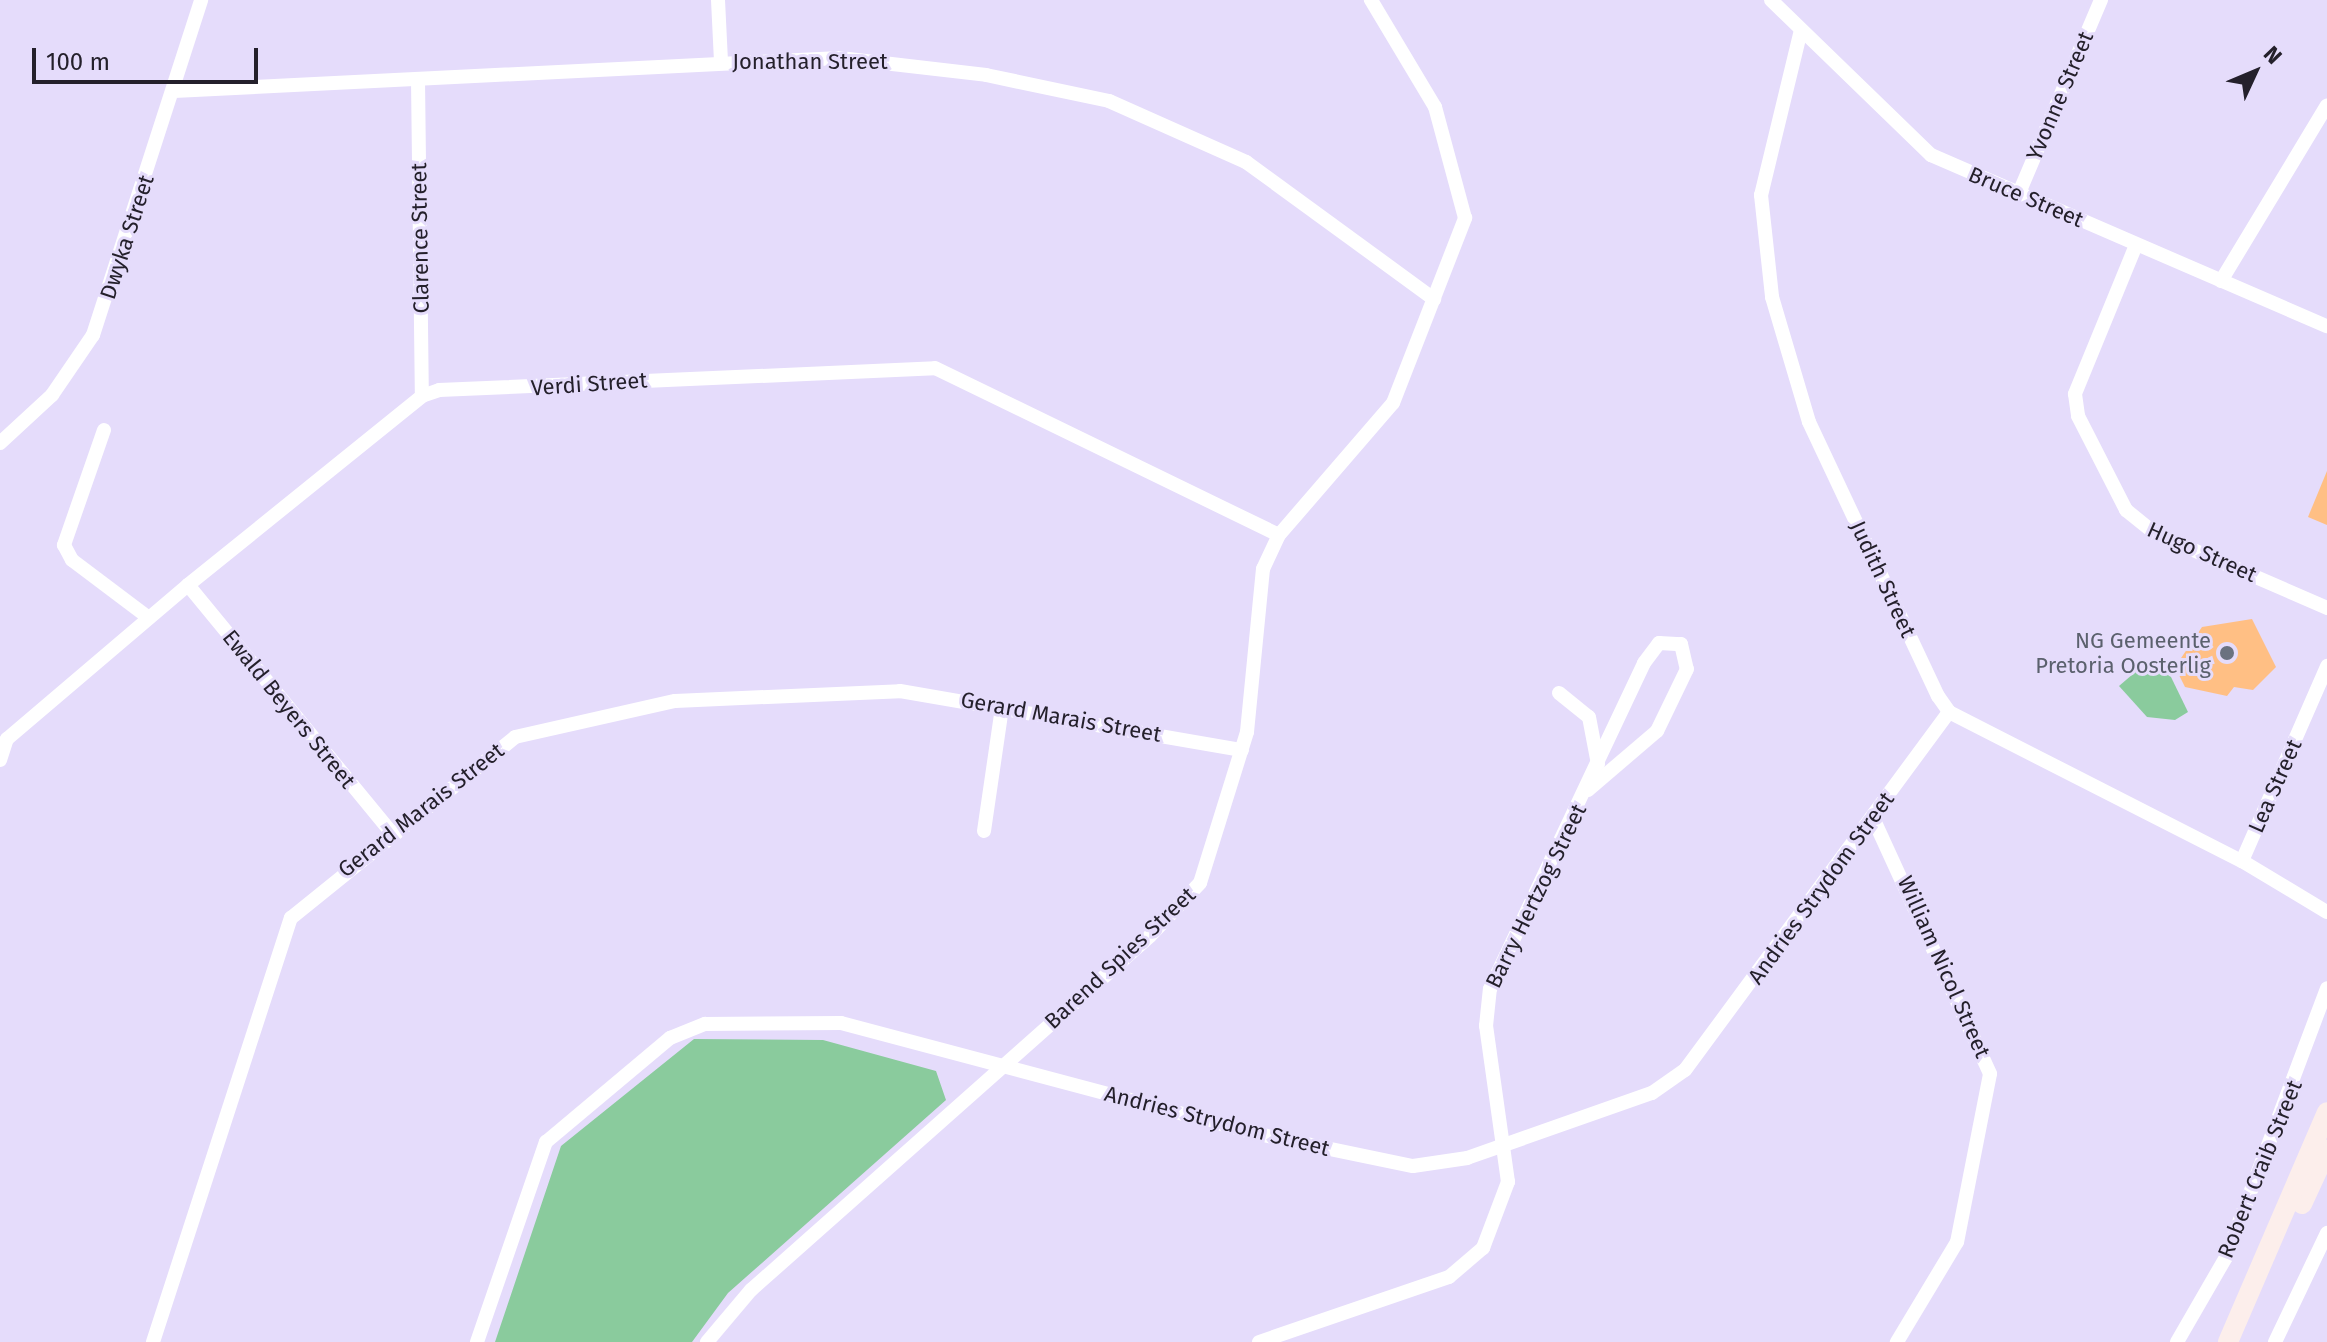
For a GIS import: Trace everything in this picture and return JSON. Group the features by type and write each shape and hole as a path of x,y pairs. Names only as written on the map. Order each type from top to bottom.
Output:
{"main road":[{"path":"2228,1342 2327,1112"},
{"path":"2238,1342 2327,1150"}],"street":[{"name":"Dwyka Street","path":"0,443 52,395 93,335 201,0"},
{"path":"718,0 721,62"},
{"name":"Barend Spies Street","path":"707,1342 751,1290 1195,892 1242,750 1259,584 1279,535 1387,412 1461,231 1465,205 1435,107 1371,0"},
{"name":"Bruce Street","path":"1771,0 1917,145 2136,245 2327,326"},
{"name":"Yvonne Street","path":"2019,193 2101,0"},
{"name":"Judith Street","path":"1801,30 1761,195 1772,297 1809,422 1949,712"},
{"name":"Jonathan Street","path":"174,91 721,62 889,61 1109,101 1246,162 1434,299"},
{"name":"Clarence Street","path":"418,80 422,396"},
{"path":"2221,281 2327,105"},
{"name":"Hugo Street","path":"2136,245 2075,394 2078,416 2126,510 2154,533 2327,608"},
{"name":"Verdi Street","path":"0,760 3,739 422,396 439,390 935,368 1279,535"},
{"path":"104,430 64,545 72,560 149,618"},
{"name":"Ewald Beyers Street","path":"188,585 391,832"},
{"name":"Barry Hertzog Street","path":"1259,1342 1435,1283 1472,1261 1506,1198 1487,999 1649,655 1665,641 1681,644 1687,669 1657,731 1588,790"},
{"name":"Lea Street","path":"2242,861 2327,666"},
{"name":"Gerard Marais Street","path":"153,1342 291,918 497,747 576,719 675,701 922,691 1242,750"},
{"path":"1559,693 1589,717 1598,766"},
{"path":"984,831 1002,708"},
{"path":"1949,712 2242,861 2327,912"},
{"name":"Andries Strydom Street","path":"477,1342 546,1142 684,1029 827,1021 1258,1134 1413,1166 1448,1163 1671,1083 1873,818 1949,712"},
{"name":"William Nicol Street","path":"1873,818 1990,1074 1957,1242 1897,1342"},
{"name":"Robert Craib Street","path":"2177,1342 2226,1257 2327,988"},
{"path":"2275,1342 2327,1233"}],"green space":[{"path":"2147,662 2171,677 2188,712 2175,720 2147,717 2119,686"},
{"path":"694,1039 823,1040 936,1071 946,1100 728,1293 692,1342 495,1342 561,1146"}],"building":[{"path":"2327,471 2327,525 2308,517"},
{"name":"NG Gemeente Pretoria Oosterlig","path":"2252,619 2276,667 2253,690 2234,687 2227,696 2185,687 2175,667 2202,627"}],"place":[{"name":"NG Gemeente Pretoria Oosterlig","path":"2227,653"}]}
